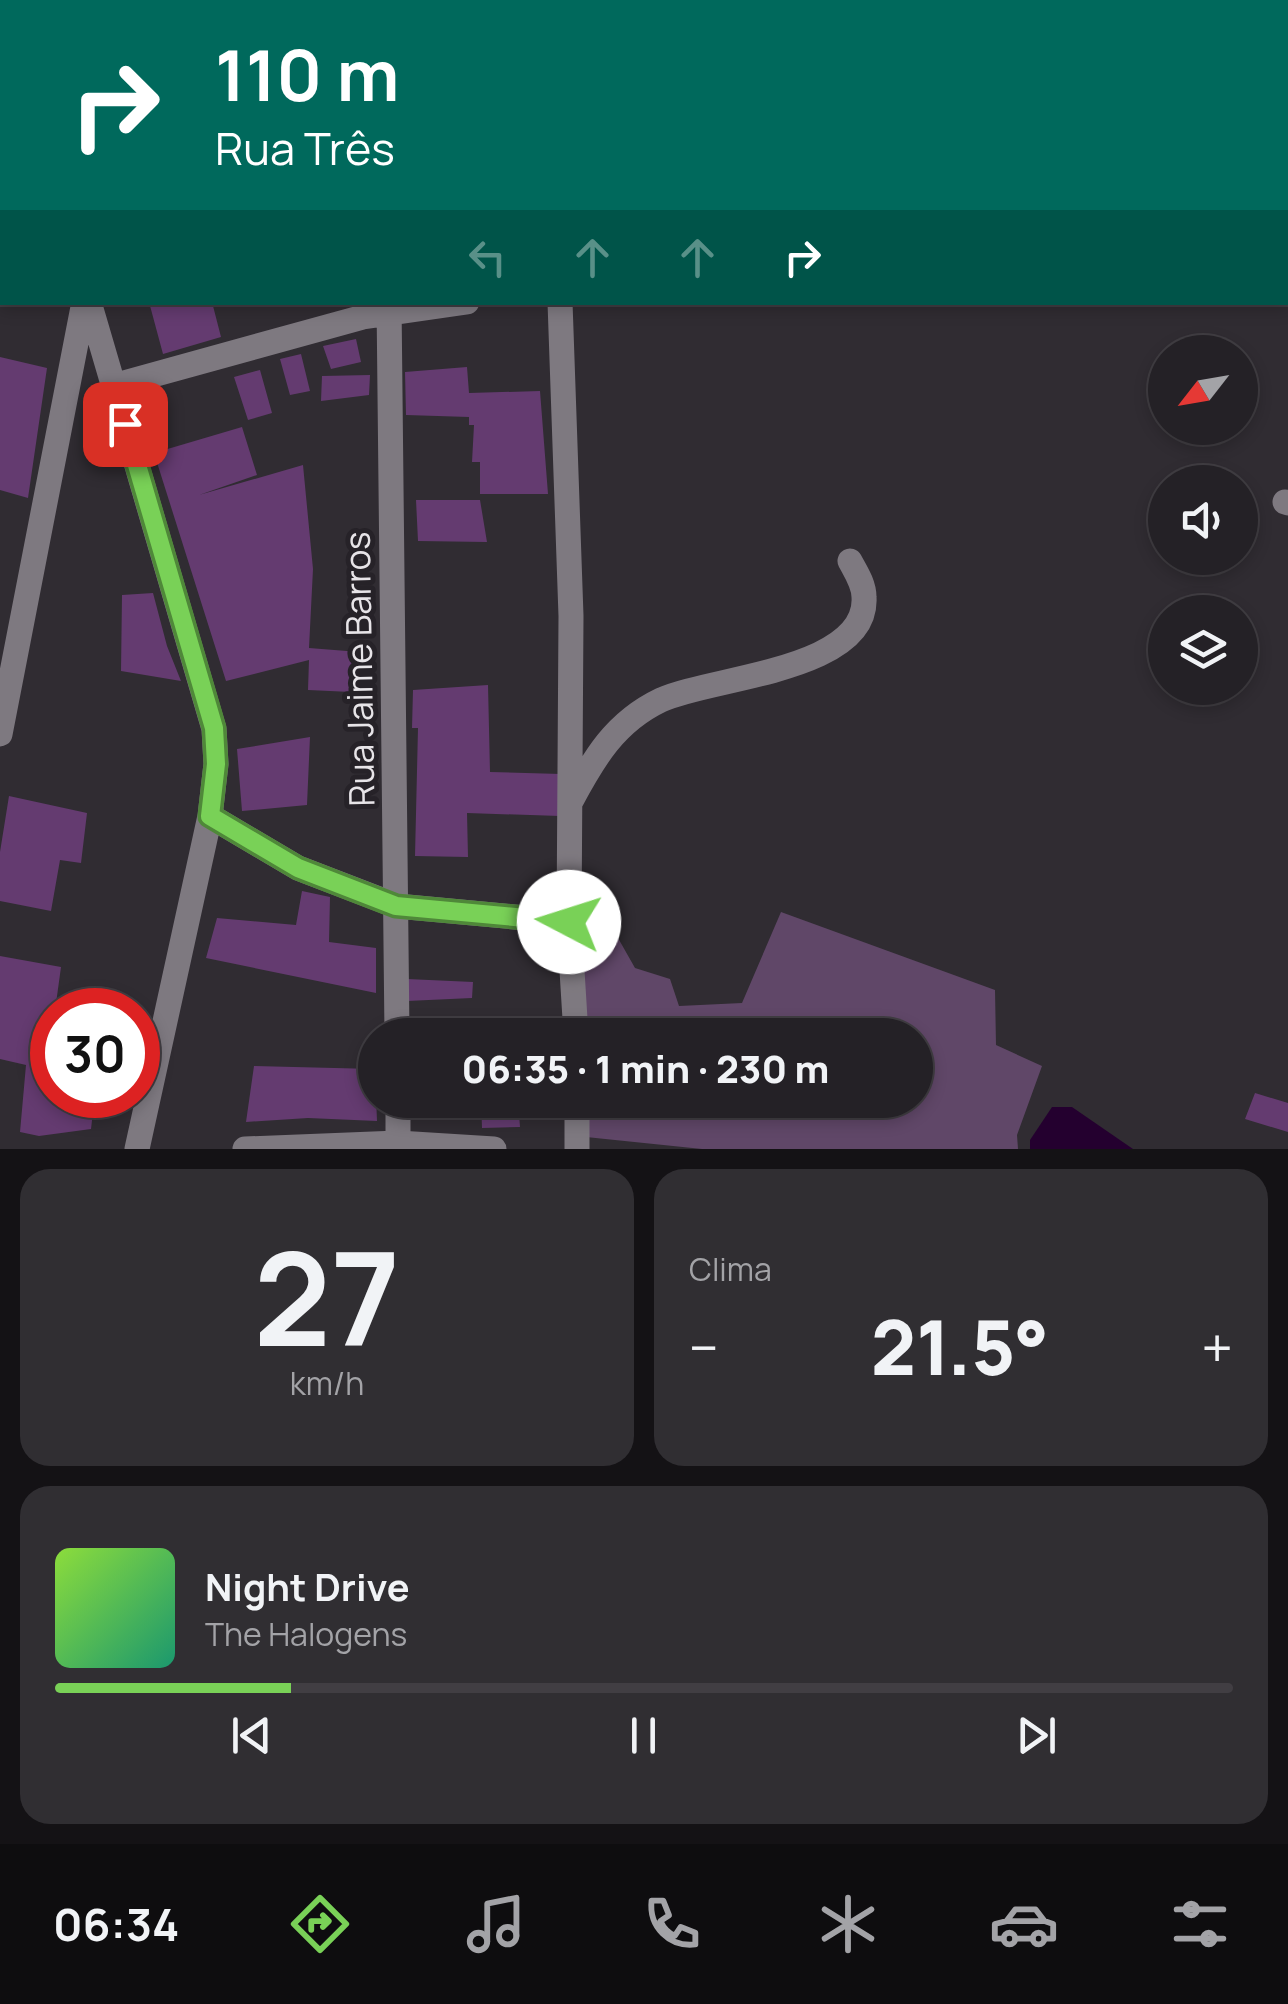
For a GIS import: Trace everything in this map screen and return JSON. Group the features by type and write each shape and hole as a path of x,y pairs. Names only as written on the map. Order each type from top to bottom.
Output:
{"street":[{"path":"0,734 86,305"},
{"path":"88,305 214,728 216,764 210,816 137,1149"},
{"path":"114,386 389,308 428,305"},
{"path":"560,305 571,616 569,922 575,1018"},
{"name":"Rua Jaime Barros","path":"389,308 397,1018"},
{"path":"569,805 606,740 627,720 660,700 701,685 793,663 844,641 864,609 864,591 850,561"},
{"path":"210,816 298,868 396,906 569,922"},
{"path":"398,1118 398,1143"},
{"path":"576,1118 577,1149"},
{"path":"245,1149 398,1143 494,1149"}],"shaded area":[{"path":"781,912 995,990 996,1045 1042,1066 1017,1135 1018,1149 702,1149 586,1137 585,1118 933,1118 933,1018 583,1018 578,915 618,938 635,968 670,979 679,1006 742,1003"},
{"path":"1052,1107 1072,1107 1133,1149 1030,1149 1030,1140"}],"building":[{"path":"150,305 213,305 221,337 163,354"},
{"path":"356,339 361,362 331,369 323,346"},
{"path":"301,354 310,391 290,395 280,359"},
{"path":"0,357 47,368 28,498 0,490"},
{"path":"467,367 469,393 540,391 548,494 480,494 480,462 472,462 474,425 469,425 469,417 406,415 405,372"},
{"path":"260,370 272,413 248,420 234,377"},
{"path":"370,375 369,395 321,401 322,376"},
{"path":"242,427 257,475 199,495 303,465 313,569 309,648 372,653 373,693 308,690 309,660 226,681 154,453"},
{"path":"416,500 480,500 487,542 418,541"},
{"path":"153,593 181,681 121,671 122,595"},
{"path":"488,685 490,772 561,774 560,816 467,813 468,857 415,856 418,728 412,728 413,690"},
{"path":"310,737 307,805 242,811 237,749"},
{"path":"9,796 87,813 81,863 60,860 51,911 0,901 0,852"},
{"path":"302,891 330,897 329,942 376,948 376,993 206,958 217,918 296,925"},
{"path":"0,956 61,967 58,988 30,988 30,1118 92,1118 91,1129 39,1136 20,1132 26,1065 0,1059"},
{"path":"407,979 473,982 472,998 407,1001"},
{"path":"254,1066 358,1069 358,1118 377,1121 308,1118 246,1122"},
{"path":"1255,1093 1288,1103 1288,1132 1245,1119"},
{"path":"482,1118 519,1118 520,1127 482,1128"}],"route":[{"path":"125,424 214,728 216,764 210,816 298,868 396,906 569,922"}]}
